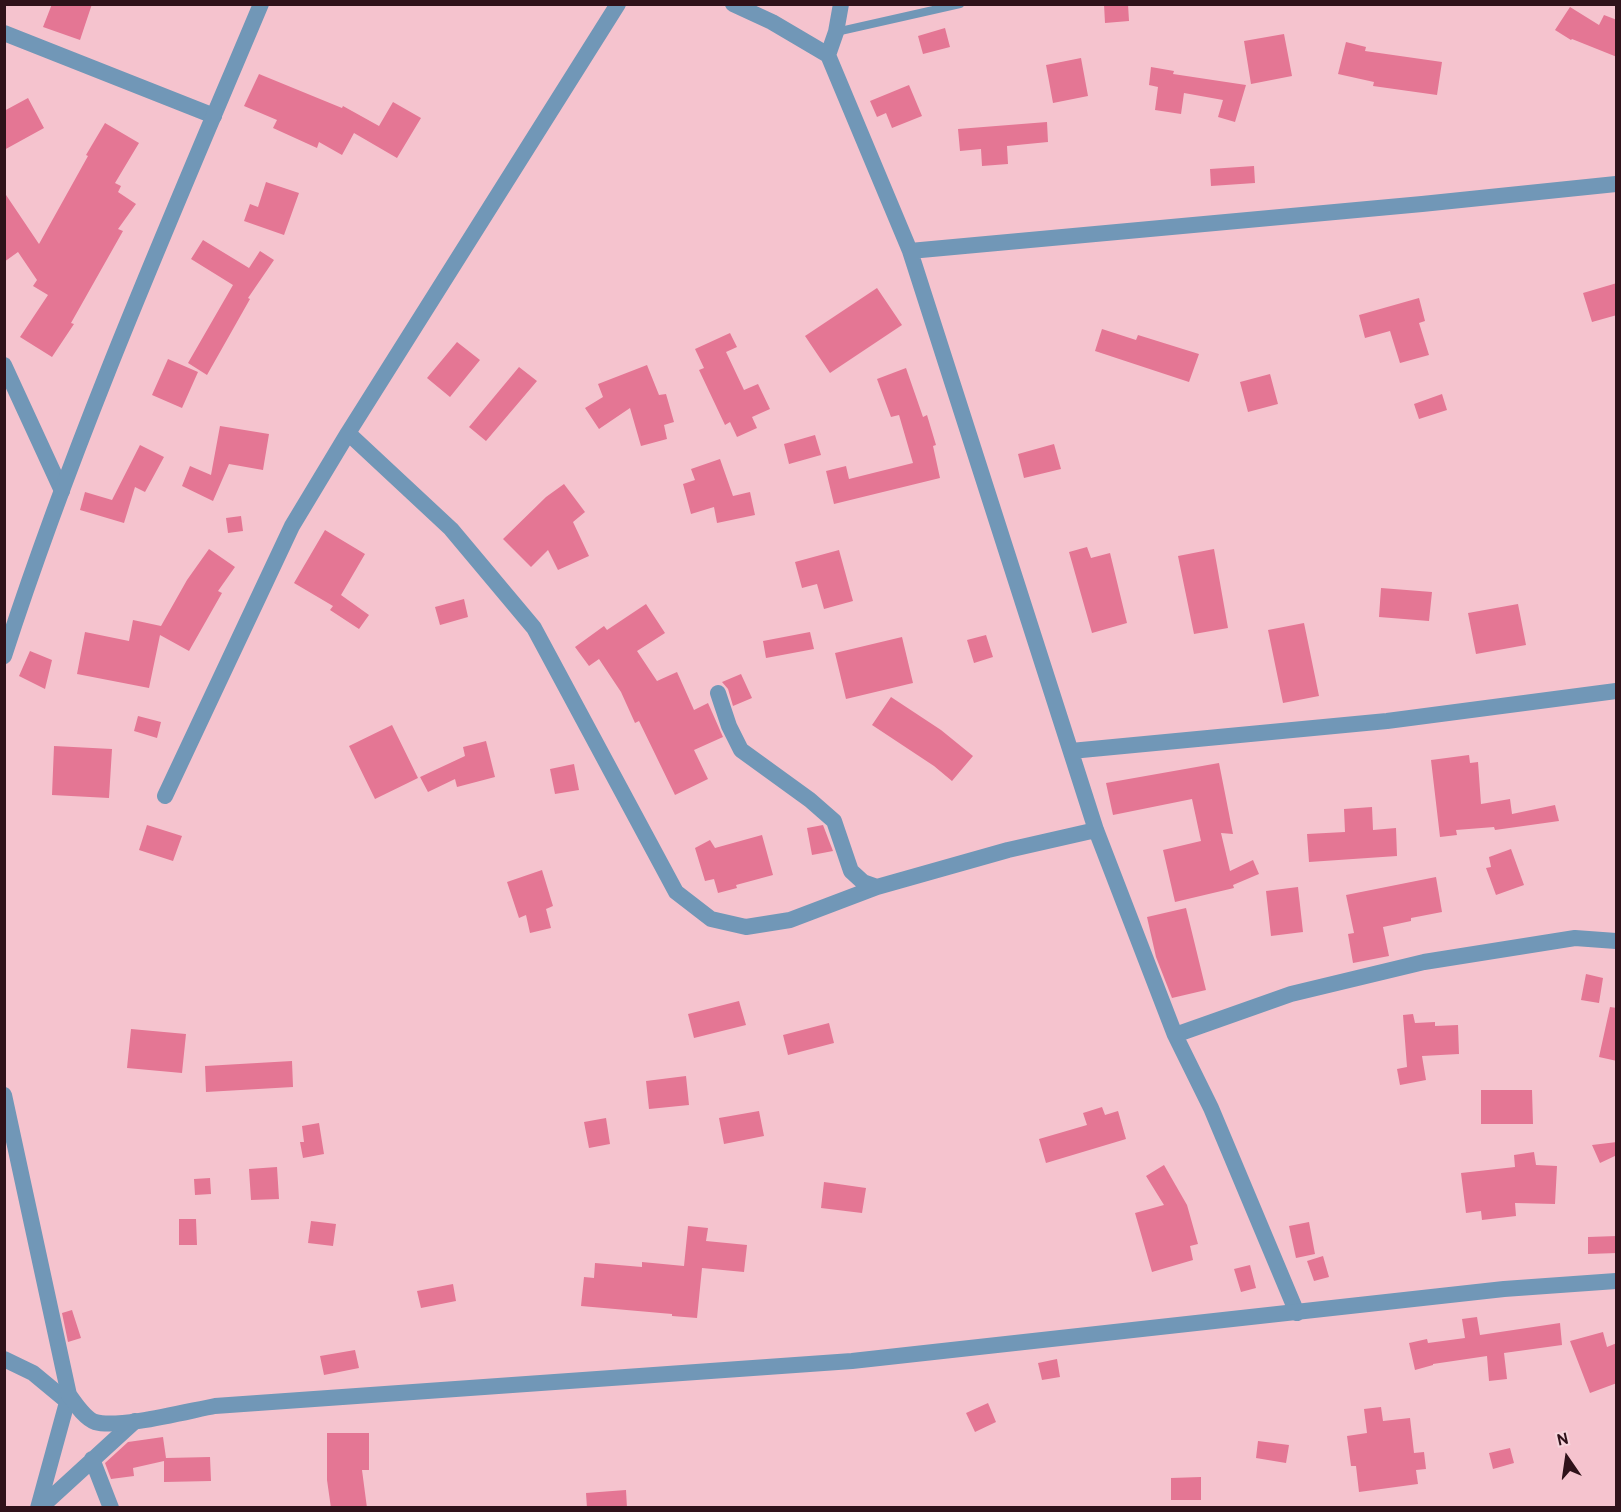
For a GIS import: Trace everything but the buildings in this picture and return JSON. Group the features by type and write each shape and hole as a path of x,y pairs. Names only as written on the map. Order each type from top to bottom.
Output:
{"street":[{"path":"4,656 27,587 116,347 261,4"},
{"path":"165,796 291,526 618,4"},
{"path":"733,4 772,22 828,55 910,251 1096,830 1175,1035 1211,1108 1297,1313"},
{"path":"828,55 836,32 841,4"},
{"path":"4,33 214,116"},
{"path":"910,251 1617,184"},
{"path":"4,365 62,491"},
{"path":"348,434 451,529 534,628 676,892 711,919 746,927 790,920 877,887 1008,850 1096,830"},
{"path":"1071,751 1387,721 1617,691"},
{"path":"718,693 729,726 741,750 810,800 834,821 851,871 862,882 877,887"},
{"path":"1175,1035 1291,994 1424,962 1575,938 1617,941"},
{"path":"4,1095 69,1399 39,1508"},
{"path":"4,1359 33,1373 69,1399 94,1422 114,1423 215,1406 852,1361 1504,1289 1617,1281"},
{"path":"39,1508 135,1421"},
{"path":"92,1459 111,1508"}],"lane":[{"path":"836,32 960,4"}]}
